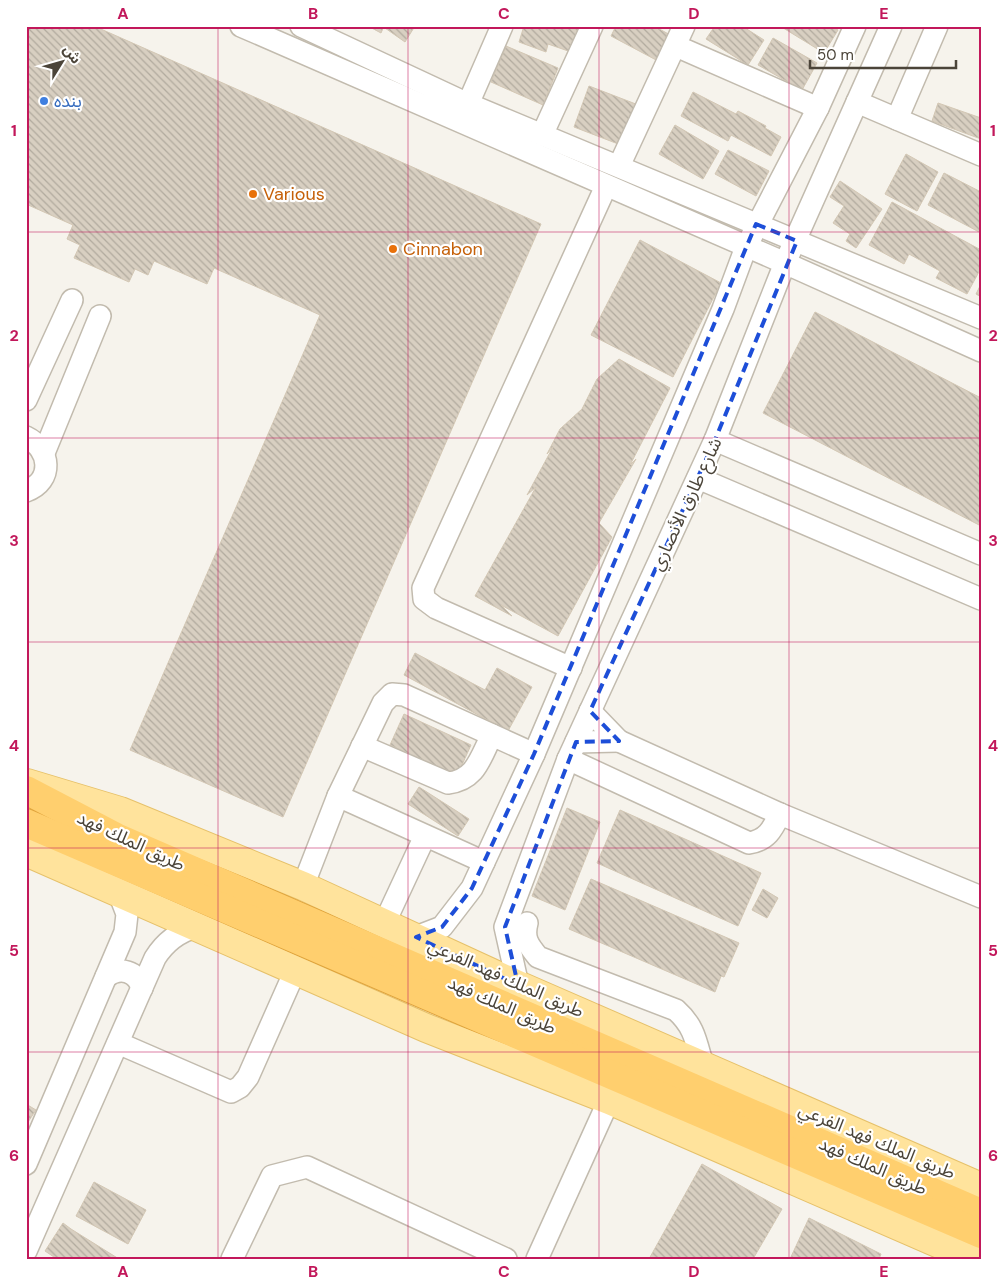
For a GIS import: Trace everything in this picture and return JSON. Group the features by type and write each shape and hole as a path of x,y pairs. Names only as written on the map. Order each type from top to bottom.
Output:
{"highway":[{"name":"طريق الملك فهد","path":"26,790 116,837 981,1213"},
{"name":"طريق الملك فهد","path":"26,823 981,1234"}],"main road":[{"name":"طريق الملك فهد الفرعي","path":"26,783 120,811 303,886 518,985 981,1187"},
{"path":"26,852 426,1028 609,1100 974,1259"}],"street":[{"path":"241,26 785,263 981,352"},
{"path":"301,26 468,104 981,318"},
{"path":"468,104 502,26"},
{"path":"542,135 592,26"},
{"path":"619,166 684,26"},
{"path":"416,938 442,927 472,888 534,754 571,668 723,309 756,224 818,108 855,26"},
{"name":"شارع طارق الأنصاري","path":"518,985 505,926 572,751 716,440 785,263 797,241 890,26"},
{"path":"897,120 938,26"},
{"path":"676,46 818,108"},
{"path":"857,102 981,156"},
{"path":"571,668 436,608 424,599 423,588 606,186"},
{"path":"26,400 72,300"},
{"path":"44,453 100,316"},
{"path":"26,437 39,446 44,453 46,469 44,477 39,484 26,491"},
{"path":"716,440 981,554"},
{"path":"698,478 981,600"},
{"path":"303,886 338,796 383,703 392,694 404,695 534,754"},
{"path":"590,712 619,741 780,814 981,897"},
{"path":"362,746 448,783 459,782 470,777 492,735"},
{"path":"572,751 619,741"},
{"path":"572,751 749,843 760,841 771,832 780,814"},
{"path":"338,796 484,862"},
{"path":"384,924 425,836"},
{"path":"26,1164 122,940 127,923 124,903 120,894"},
{"path":"527,923 524,934 527,944 538,957 676,1010 688,1020 692,1028 703,1066"},
{"path":"26,1251 161,949 177,935 196,927"},
{"path":"106,977 117,971 130,973 140,982 142,988"},
{"path":"118,1043 231,1092 240,1087 248,1077 295,971"},
{"path":"538,1259 609,1100"},
{"path":"232,1259 272,1176 307,1167 506,1259"}],"highlighted area":[{"path":"756,224 797,241 715,440 590,711 619,741 576,742 568,759 505,927 518,985 416,937 442,927 472,888 534,754"}],"building":[{"path":"26,26 94,26 541,224 283,817 130,750 320,315 214,268 207,284 154,261 148,275 135,269 129,282 74,258 80,245 67,239 73,225 26,204"},
{"path":"368,26 384,26 381,33"},
{"path":"386,26 415,26 405,42 385,28"},
{"path":"524,26 571,26 582,30 574,53 548,44 546,52 519,42"},
{"path":"616,26 654,26 672,36 658,61 611,36"},
{"path":"715,26 742,26 764,40 748,65 706,39"},
{"path":"780,26 831,26 838,30 824,53"},
{"path":"773,38 817,63 802,90 758,65"},
{"path":"506,46 558,68 543,105 491,82"},
{"path":"589,86 641,106 626,147 574,127"},
{"path":"693,92 736,114 738,111 766,126 765,128 781,137 771,156 731,135 728,141 681,116"},
{"path":"938,103 981,118 981,139 932,121"},
{"path":"675,125 719,151 703,179 659,154"},
{"path":"728,150 769,171 756,196 715,174"},
{"path":"906,154 938,172 917,211 885,194"},
{"path":"944,173 981,192 981,233 928,205"},
{"path":"840,181 882,209 856,248 846,241 850,234 833,223 844,206 830,197"},
{"path":"892,202 981,250 981,268 967,294 936,278 940,271 909,254 904,264 869,245"},
{"path":"640,240 721,283 673,377 591,335"},
{"path":"981,284 981,297 976,294"},
{"path":"815,312 981,398 981,526 763,413"},
{"path":"619,359 670,388 630,465 636,459 599,523 612,537 558,636 501,605 512,616 475,596 536,487 527,495 553,447 547,454 560,429 582,409 597,379"},
{"path":"415,653 485,690 497,668 532,687 508,731 404,675"},
{"path":"404,714 471,745 457,776 390,745"},
{"path":"419,787 469,819 458,836 408,804"},
{"path":"567,808 600,822 565,910 532,896"},
{"path":"620,810 761,873 738,926 597,863"},
{"path":"591,879 739,943 724,977 721,976 715,992 569,929"},
{"path":"763,889 778,898 767,918 752,910"},
{"path":"26,1104 36,1110 26,1125"},
{"path":"702,1164 782,1209 753,1259 649,1259"},
{"path":"94,1182 146,1210 128,1244 76,1216"},
{"path":"809,1218 881,1254 879,1259 790,1259"},
{"path":"63,1223 119,1259 57,1259 45,1251"}],"place":[{"name":"بنده","path":"44,101"},
{"name":"Various","path":"253,194"},
{"name":"Cinnabon","path":"393,249"}]}
